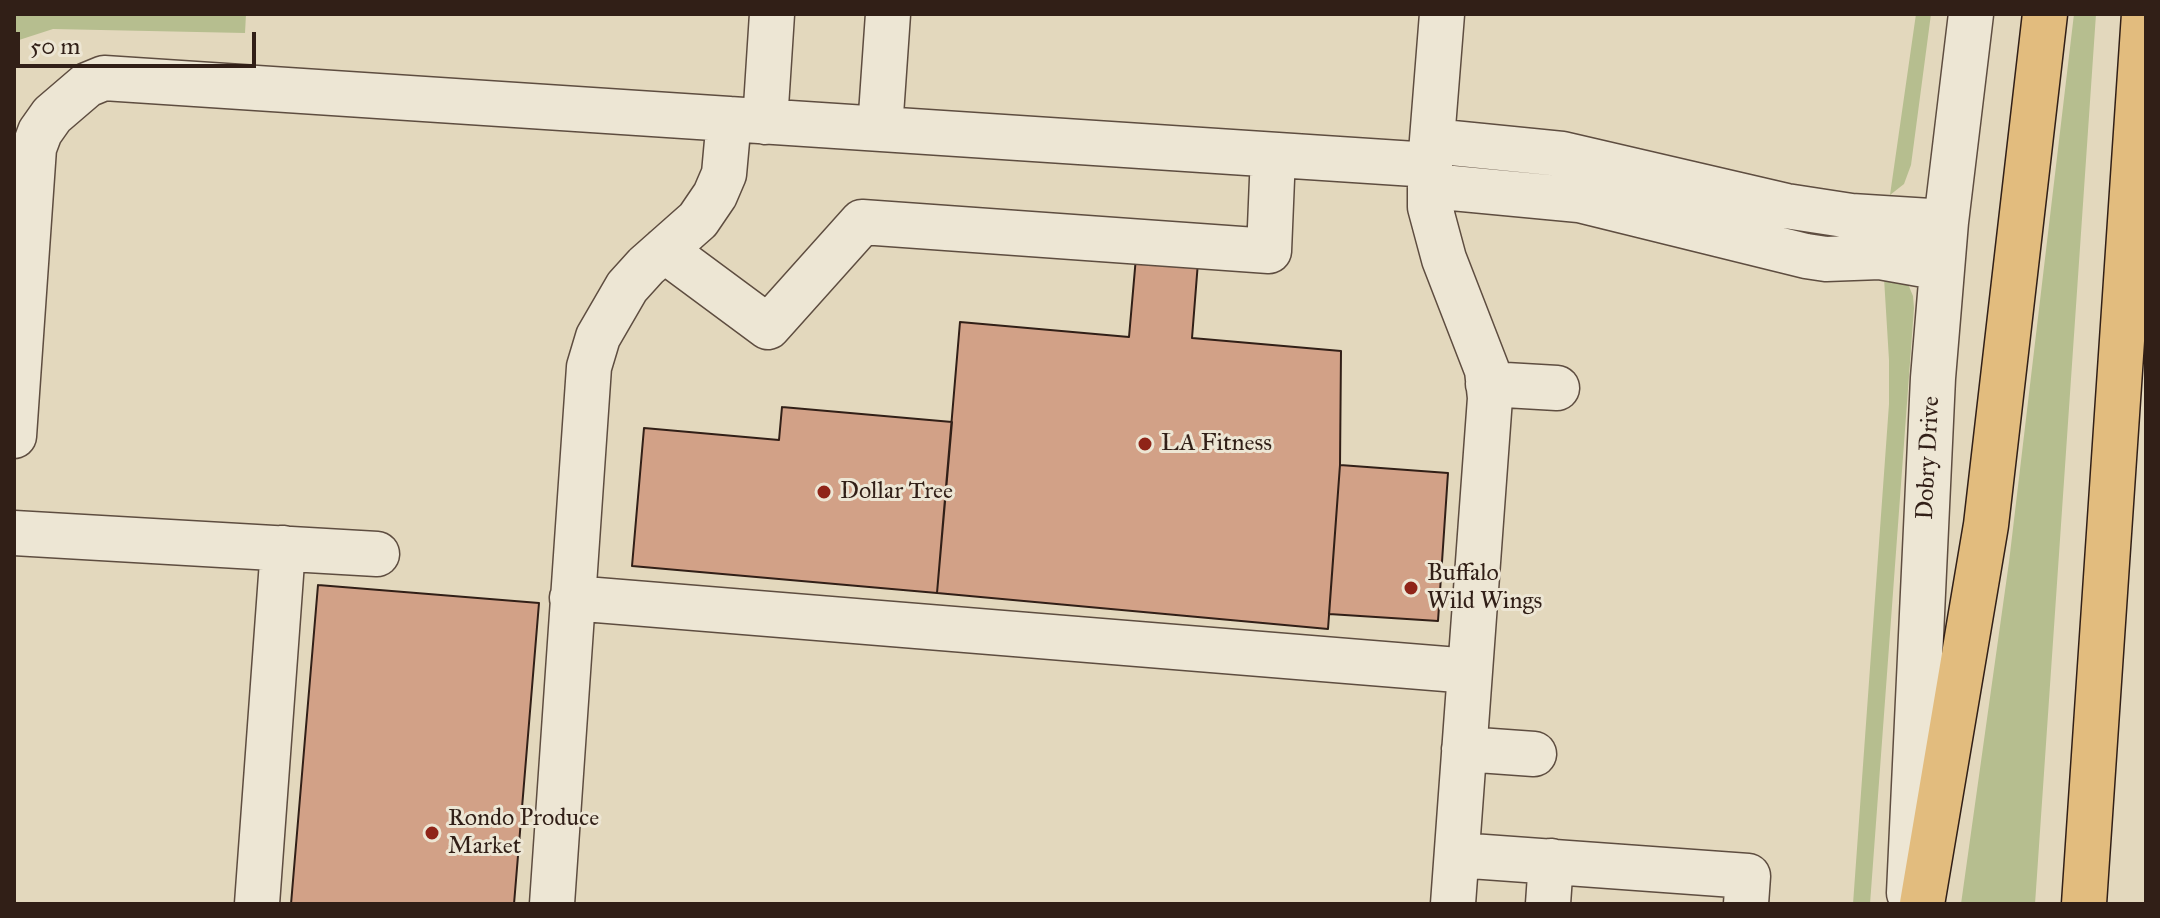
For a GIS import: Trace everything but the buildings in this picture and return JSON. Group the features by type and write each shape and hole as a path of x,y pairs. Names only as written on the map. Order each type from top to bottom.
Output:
{"highway":[{"path":"1922,904 1986,525 2045,14"},
{"path":"2084,904 2144,14"}],"street":[{"path":"552,904 589,367 598,337 618,300 636,276 698,220 715,195 747,120 772,14"},
{"path":"880,129 888,14"},
{"path":"1442,14 1430,207 1435,232 1487,370 1488,384 1488,422 1453,904"},
{"name":"Dobry Drive","path":"1908,904 1933,378 1946,222 1971,14"},
{"path":"14,436 34,148 52,115 87,85 104,78 1431,164 1562,154 1786,206 1851,216 1946,222"},
{"path":"664,250 768,327 862,222 1269,251 1273,155"},
{"path":"1431,164 1806,256 1826,259 1880,257 1942,268"},
{"path":"1488,384 1557,388"},
{"path":"14,533 377,554"},
{"path":"257,904 283,548"},
{"path":"572,598 1470,671"},
{"path":"1464,749 1534,754"},
{"path":"1457,855 1748,876 1746,904"},
{"path":"1548,904 1551,861"}],"green space":[{"path":"14,14 246,14 245,33 53,29 19,40 14,77"},
{"path":"1916,14 1931,14 1911,165 1904,184 1890,195"},
{"path":"2074,14 2096,14 2035,904 1961,904 2009,562"},
{"path":"1884,278 1908,284 1914,308 1870,904 1853,904 1889,404"}],"place":[{"name":"LA Fitness","path":"1145,444"},
{"name":"Dollar Tree","path":"824,492"},
{"name":"Buffalo Wild Wings","path":"1411,588"},
{"name":"Rondo Produce Market","path":"432,833"}]}
